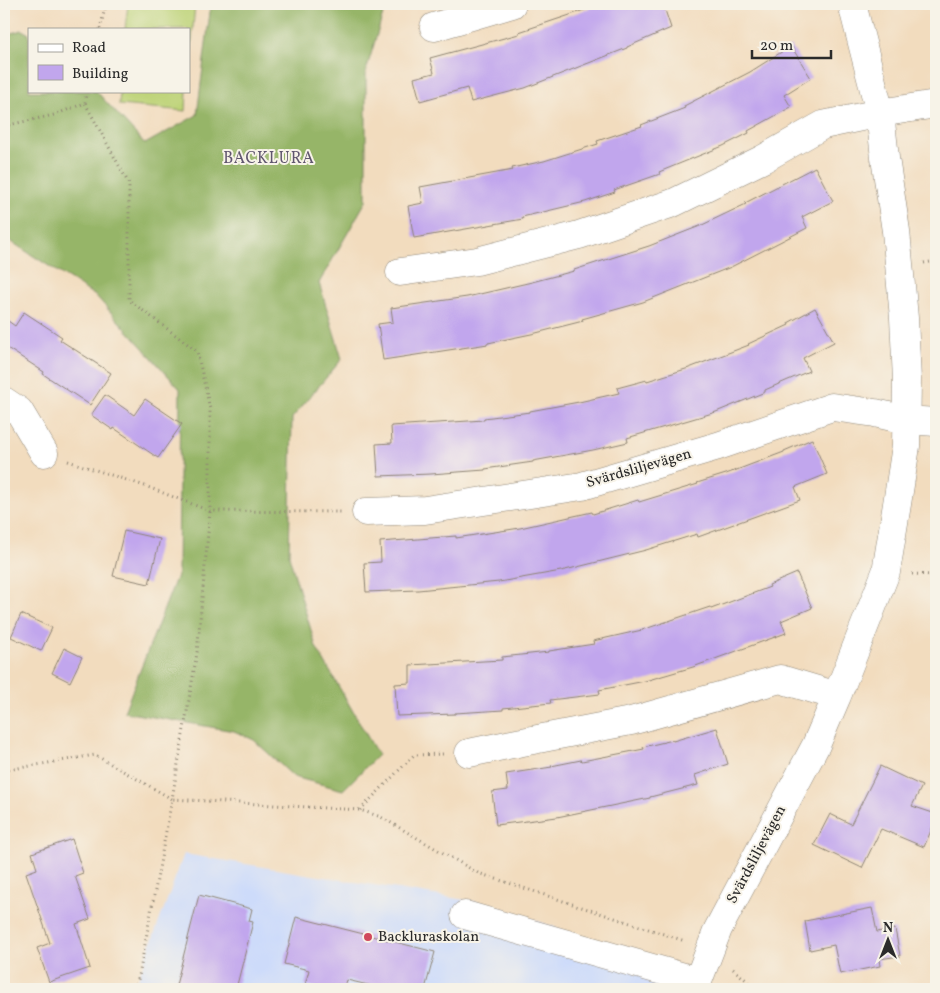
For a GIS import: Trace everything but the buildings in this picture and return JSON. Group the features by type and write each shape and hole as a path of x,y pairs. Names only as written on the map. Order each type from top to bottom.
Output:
{"street":[{"path":"434,27 512,4"},
{"name":"Svärdsliljevägen","path":"696,985 709,949 739,886 816,745 886,572 906,446 907,380 904,318 896,231 880,113 852,4"},
{"path":"400,272 477,261 579,235 674,203 763,159 823,125 936,104"},
{"path":"4,401 19,411 44,453"},
{"name":"Svärdsliljevägen","path":"366,512 425,510 582,486 718,446 832,407 875,413 906,420"},
{"path":"906,420 936,422"},
{"path":"469,753 631,721 780,679 837,696"},
{"path":"465,915 696,985"}],"path":[{"path":"100,28 106,4"},
{"path":"87,92 85,103 129,184 129,300 196,352 210,409 210,511 196,653 172,799 135,989"},
{"path":"4,126 54,115 85,103"},
{"path":"44,453 145,486 210,511 366,512"},
{"path":"360,810 414,755 469,753"},
{"path":"4,769 94,755 172,799 360,810 381,817 478,873 709,949"}],"shaded area":[{"name":"Backluraskolan","path":"184,854 489,904 675,970 670,989 136,989 139,976"}],"green space":[{"path":"128,4 195,4 190,63 190,28 125,28"},
{"path":"211,4 386,4 366,71 366,201 319,283 342,359 292,418 289,556 316,647 378,755 343,790 294,777 254,740 234,731 124,712 178,573 180,389 97,297 4,237 4,35 22,30 28,33 28,92 97,92 145,144 197,115"},
{"path":"120,92 187,92 186,111 119,105"}],"place":[{"name":"Backluraskolan","path":"368,937"}],"district":[{"name":"BACKLURA","path":"269,159"}]}
